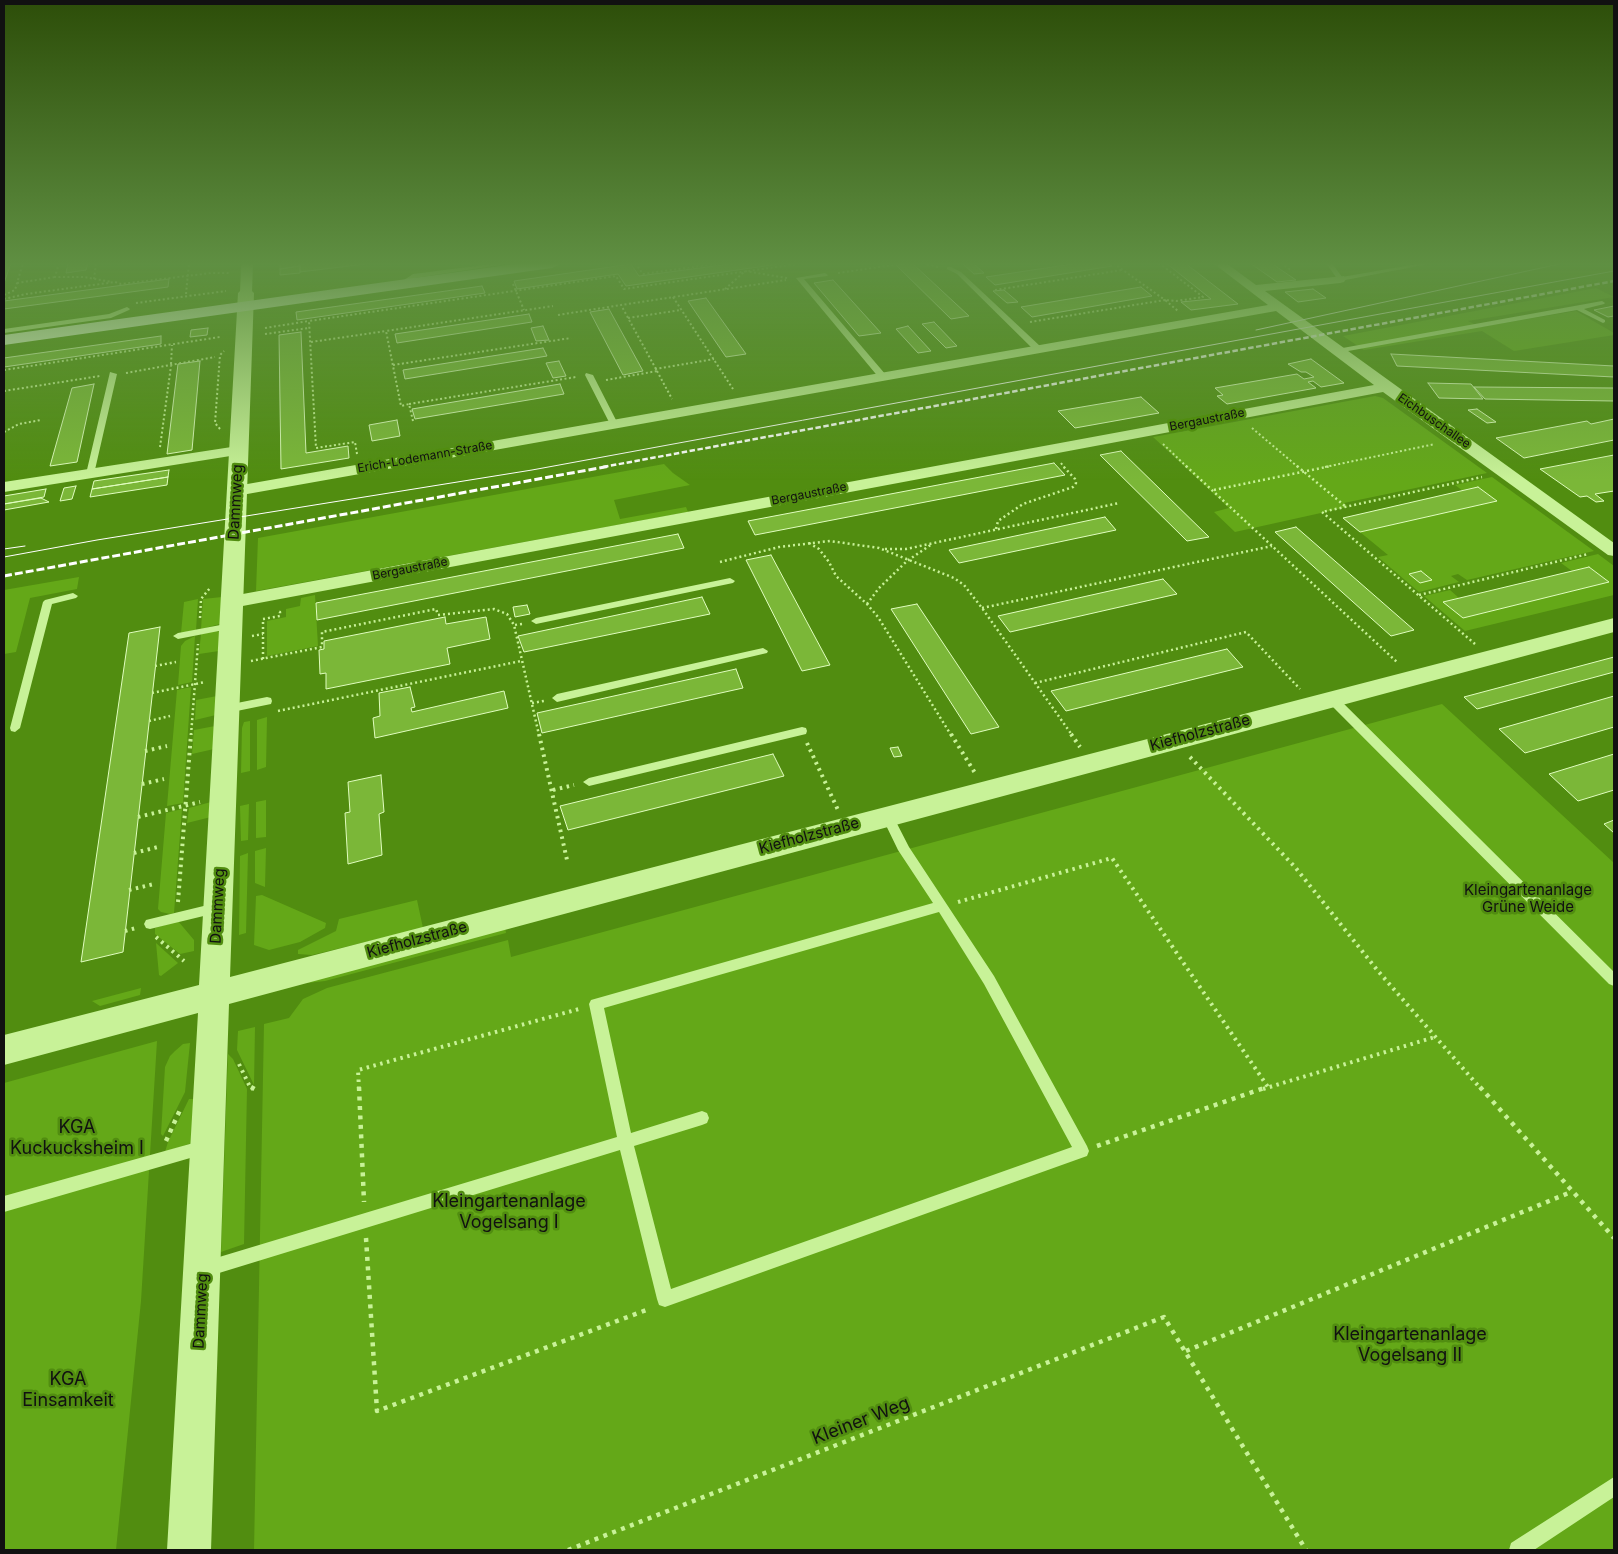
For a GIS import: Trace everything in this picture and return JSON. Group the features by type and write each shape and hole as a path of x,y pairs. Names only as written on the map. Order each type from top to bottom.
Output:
{"main road":[{"path":"4,340 30,336"}],"street":[{"name":"Dammweg","path":"189,1550 209,1146 243,336"},
{"name":"Erich-Lodemann-Straße","path":"236,491 1115,336"},
{"name":"Eichbuschallee","path":"1316,336 1613,550"},
{"name":"Bergaustraße","path":"232,602 1385,387"},
{"path":"4,487 238,451"},
{"name":"Kiefholzstraße","path":"4,1050 845,826 1614,625"}],"lane":[{"path":"847,336 883,377"},
{"path":"1024,336 1038,349"},
{"path":"1337,351 1424,336"},
{"path":"90,474 113,374"},
{"path":"591,379 614,424"},
{"path":"536,621 730,581"},
{"path":"15,728 48,602 73,596"},
{"path":"178,636 231,626"},
{"path":"557,698 763,651"},
{"path":"227,709 267,701"},
{"path":"1323,701 1614,980"},
{"path":"589,782 802,731"},
{"path":"887,815 904,850 942,906 989,980 1082,1152 665,1299 625,1140 596,1004 942,906"},
{"path":"151,929 180,916 218,907"},
{"path":"203,1270 702,1118"},
{"path":"4,1204 209,1146"},
{"path":"1518,1550 1614,1486"}],"path":[{"path":"310,336 316,448 355,442 358,469"},
{"path":"311,342 355,336"},
{"path":"387,336 401,406 656,370 714,359"},
{"path":"637,336 680,412"},
{"path":"698,336 741,402"},
{"path":"4,370 220,337"},
{"path":"393,365 571,338"},
{"path":"158,463 172,344"},
{"path":"220,355 215,423 225,434"},
{"path":"409,404 413,421"},
{"path":"1236,415 1345,506"},
{"path":"4,432 19,424 41,420"},
{"path":"1149,431 1413,678"},
{"path":"1213,490 1437,443"},
{"path":"996,529 998,521 1022,504 1036,498 1066,491 1076,483 1075,479 1049,450"},
{"path":"1483,476 1322,512 1491,657"},
{"path":"720,562 779,547 830,541 880,548 906,549 1119,503"},
{"path":"867,604 879,588 907,560 935,542"},
{"path":"808,543 819,550 836,576 867,604 878,617 985,790"},
{"path":"982,608 1273,546"},
{"path":"880,548 954,578 964,585 1091,762"},
{"path":"1419,595 1613,550"},
{"path":"180,916 178,910 201,599 208,592"},
{"path":"251,661 322,647 322,632 436,609 438,615 494,609 507,614 514,625 567,860"},
{"path":"262,615 280,612 280,616 263,619 263,659"},
{"path":"514,625 536,621"},
{"path":"1035,683 1246,632 1323,701"},
{"path":"255,635 263,634"},
{"path":"270,713 521,661"},
{"path":"155,666 176,662"},
{"path":"152,693 210,681"},
{"path":"149,721 170,716"},
{"path":"802,731 845,826"},
{"path":"145,751 167,746"},
{"path":"1187,755 1294,867 1378,971 1571,1192 1614,1238"},
{"path":"142,784 164,779"},
{"path":"138,817 203,801"},
{"path":"134,853 158,847"},
{"path":"942,906 1112,858 1268,1087"},
{"path":"129,890 154,884"},
{"path":"151,929 184,961"},
{"path":"596,1004 358,1070 376,1410 655,1307 665,1299"},
{"path":"1082,1152 1268,1087 1435,1037"},
{"path":"236,1058 250,1087 258,1091"},
{"path":"1306,1550 1185,1351 1571,1192"},
{"name":"Kleiner Weg","path":"568,1550 1164,1317 1185,1351"}],"green space":[{"path":"1343,336 1346,336 1454,336 1364,350"},
{"path":"1489,336 1611,336 1514,351"},
{"path":"1375,396 1383,398 1487,473 1344,503 1348,507 1235,532 1214,512 1229,508 1153,437"},
{"path":"664,464 690,485 614,500 620,519 686,507 688,512 256,591 258,538"},
{"path":"1492,477 1594,551 1467,580 1458,574 1451,576 1459,582 1419,592 1378,557 1388,555 1360,532 1497,501 1478,487 1463,491 1455,485"},
{"path":"1598,554 1614,566 1614,595 1465,631 1424,596 1450,590 1459,598 1444,602 1463,618 1609,582 1589,567 1572,571 1561,563"},
{"path":"79,577 77,589 30,598 16,652 4,654 4,590"},
{"path":"315,595 318,646 267,656 267,621 286,617 286,609 300,606 301,598"},
{"path":"222,597 220,624 201,629 203,599"},
{"path":"198,599 196,630 181,633 184,602"},
{"path":"220,632 219,651 199,654 201,634"},
{"path":"195,636 192,682 178,685 181,646 185,641"},
{"path":"191,687 183,803 167,806 177,690"},
{"path":"217,696 216,715 195,720 196,700"},
{"path":"1442,704 1614,863 1614,1550 254,1550 264,1024 289,1018 303,999 327,988 508,940 511,957"},
{"path":"267,717 266,767 257,770 257,720"},
{"path":"250,721 250,771 241,773 242,728 244,722"},
{"path":"215,726 214,749 192,754 194,730"},
{"path":"266,800 266,837 256,838 256,802"},
{"path":"211,802 211,817 187,823 189,808"},
{"path":"249,804 248,840 241,841 240,806"},
{"path":"182,809 174,913 170,914 161,912 158,909 166,813"},
{"path":"266,848 265,887 255,883 255,851"},
{"path":"248,853 246,933 239,935 240,856"},
{"path":"262,895 326,923 325,928 300,942 269,950 254,945 256,896"},
{"path":"417,900 423,928 312,955 298,954 298,950 336,931 339,919"},
{"path":"178,921 194,940 194,951 180,954 155,934 155,928"},
{"path":"505,927 506,933 325,981 307,983 309,981"},
{"path":"156,943 178,963 161,976 159,975"},
{"path":"141,988 140,995 100,1006 92,1001"},
{"path":"255,1027 254,1085 237,1050 238,1031"},
{"path":"157,1041 141,1301 116,1550 4,1550 4,1083"},
{"path":"190,1043 185,1092 163,1136 161,1134 165,1067 170,1056 175,1051 183,1044"},
{"path":"228,1054 233,1059 247,1089 244,1244 221,1252"},
{"path":"189,1099 195,1099 192,1143 165,1152 168,1142"}],"building":[{"path":"161,336 161,344 4,367 4,358"},
{"path":"279,336 301,336 306,453 348,446 349,458 281,469"},
{"path":"395,336 445,336 397,343"},
{"path":"534,336 547,336 549,340 536,341"},
{"path":"602,336 624,336 643,371 623,375"},
{"path":"711,336 733,336 746,354 726,357"},
{"path":"902,336 917,336 931,351 918,353"},
{"path":"934,336 947,336 957,346 946,348"},
{"path":"543,348 547,356 405,379 403,370"},
{"path":"1391,354 1614,366 1614,377 1397,366"},
{"path":"1311,359 1344,383 1321,387 1313,381 1308,382 1316,388 1227,404 1217,396 1223,395 1215,388 1297,374 1304,379 1314,377 1288,364"},
{"path":"200,361 192,450 167,454 178,364"},
{"path":"559,361 566,376 553,378 546,363"},
{"path":"1428,383 1471,384 1483,399 1439,398"},
{"path":"94,384 77,462 50,466 72,388"},
{"path":"560,384 564,394 415,419 412,409"},
{"path":"1474,387 1614,388 1614,401 1485,399"},
{"path":"1141,397 1159,413 1075,428 1058,411"},
{"path":"1477,409 1496,422 1487,423 1468,410"},
{"path":"1614,419 1614,440 1524,458 1496,438 1587,421 1591,424"},
{"path":"397,420 400,436 372,441 369,425"},
{"path":"1121,451 1209,537 1187,541 1100,455"},
{"path":"1614,455 1614,491 1595,494 1604,501 1596,502 1587,496 1580,497 1540,469"},
{"path":"1054,463 1065,475 755,535 748,521"},
{"path":"169,470 168,477 92,489 94,481"},
{"path":"168,477 167,485 90,497 92,489"},
{"path":"76,486 72,499 60,501 64,488"},
{"path":"1478,487 1497,501 1360,532 1343,518"},
{"path":"46,489 44,497 4,504 4,496"},
{"path":"41,498 49,502 4,510 4,504"},
{"path":"1105,517 1116,530 959,563 949,550"},
{"path":"1296,527 1414,630 1391,636 1275,532"},
{"path":"678,534 684,548 317,620 316,603"},
{"path":"771,555 830,665 802,671 746,560"},
{"path":"1589,567 1609,582 1463,618 1443,602"},
{"path":"1421,571 1432,580 1420,583 1409,574"},
{"path":"1163,579 1177,594 1010,632 998,616"},
{"path":"702,597 710,614 524,652 518,636"},
{"path":"917,604 999,727 971,734 891,609"},
{"path":"527,605 530,614 515,617 513,607"},
{"path":"445,617 446,624 486,617 490,639 447,648 450,664 326,689 326,673 320,674 319,650 324,649 324,641"},
{"path":"160,627 123,952 81,962 129,633"},
{"path":"1227,649 1243,667 1066,711 1051,691"},
{"path":"1614,657 1614,672 1477,709 1464,697"},
{"path":"736,669 743,688 542,733 537,713"},
{"path":"410,687 415,707 411,708 412,712 504,691 508,708 375,738 373,718 380,716 379,693"},
{"path":"1614,696 1614,727 1525,753 1499,729"},
{"path":"898,747 902,756 894,757 890,748"},
{"path":"773,754 784,776 568,830 560,806"},
{"path":"1614,754 1614,790 1578,801 1549,774"},
{"path":"381,775 384,812 379,814 382,855 348,864 345,813 350,812 348,782"},
{"path":"1614,820 1614,833 1604,824"}],"tram line":[{"path":"4,557 97,540 532,470 1263,336"},
{"path":"4,549 25,546"}],"railway":[{"path":"603,467 1318,336"},
{"path":"4,576 610,466"}],"park label":[{"name":"Kleingartenanlage Grüne Weide","path":"1528,898"},
{"name":"KGA Kuckucksheim I","path":"77,1138"},
{"name":"Kleingartenanlage Vogelsang I","path":"509,1212"},
{"name":"Kleingartenanlage Vogelsang II","path":"1410,1345"},
{"name":"KGA Einsamkeit","path":"68,1390"}]}
